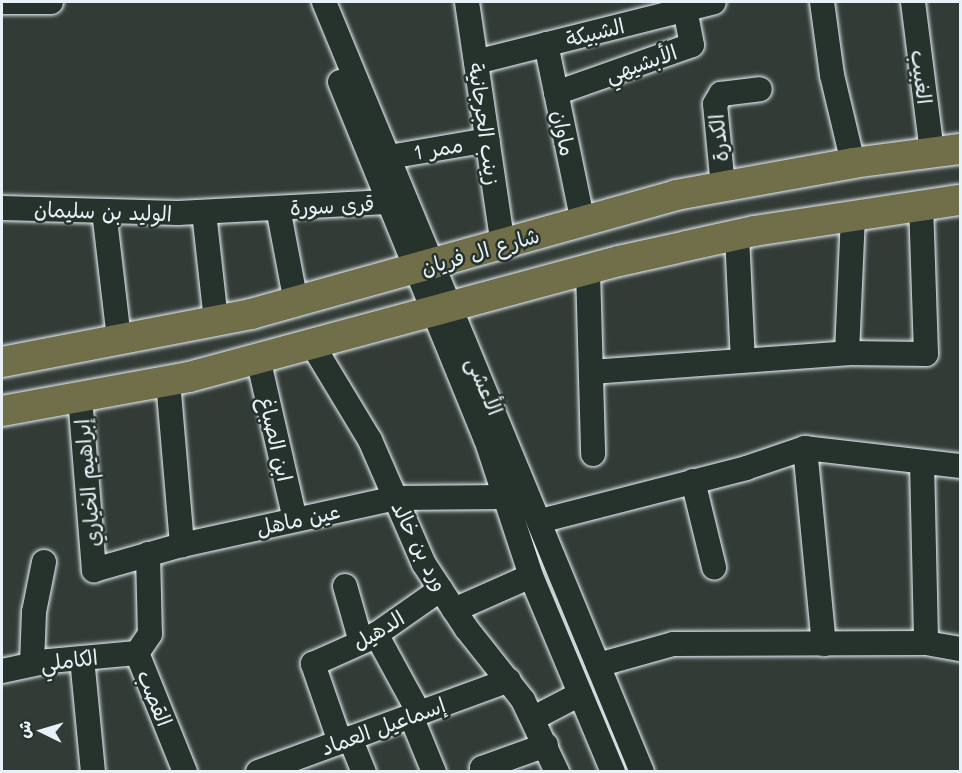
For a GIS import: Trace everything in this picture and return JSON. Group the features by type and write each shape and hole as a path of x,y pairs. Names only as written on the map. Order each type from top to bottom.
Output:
{"main road":[{"name":"شارع ال فريان","path":"2,362 216,321 296,302 503,246 676,195 853,163 946,151"},
{"path":"2,411 168,381 588,270 737,235 960,200"}],"street":[{"path":"4,2 51,2"},
{"name":"الأعشى","path":"308,2 387,202 424,267"},
{"name":"الأعشى","path":"324,2 388,157 424,267 540,521 642,771"},
{"name":"زينب الجرجانية","path":"467,2 503,246"},
{"name":"الشبيكة","path":"476,62 714,2"},
{"path":"822,2 832,75 853,163"},
{"name":"الغبيب","path":"913,2 946,151"},
{"name":"الأبشيهي","path":"556,93 692,45 685,9"},
{"name":"ماوان","path":"546,44 583,222"},
{"name":"الكدرة","path":"723,187 715,104 721,94 760,89"},
{"name":"ممر 1","path":"388,157 488,140"},
{"name":"قرى سورة","path":"204,212 387,202"},
{"path":"591,372 847,353 926,354 921,206"},
{"name":"الوليد بن سليمان","path":"2,208 204,212"},
{"name":"قرى سورة","path":"278,208 296,302"},
{"path":"104,211 119,339"},
{"path":"204,212 216,321"},
{"path":"847,353 853,216"},
{"path":"737,235 743,360"},
{"path":"588,270 593,454"},
{"name":"الأعشى","path":"442,309 531,576 613,771"},
{"name":"ورد بن خالد","path":"312,344 370,440 424,564 454,610 509,680 534,718 557,771"},
{"name":"ابن الصباغ","path":"258,358 295,520"},
{"path":"168,381 182,545"},
{"name":"إبراهيم الخياري","path":"80,397 94,570"},
{"path":"540,521 693,481 806,448 960,466"},
{"path":"806,448 824,644"},
{"path":"922,462 926,643"},
{"path":"693,481 714,567"},
{"name":"عين ماهل","path":"94,570 182,545 395,498 506,497"},
{"name":"القصب","path":"148,554 150,634 137,653 185,771"},
{"path":"32,664 34,612 44,562"},
{"path":"454,610 531,576"},
{"path":"345,586 369,638 415,714 434,771"},
{"name":"الدهيل","path":"345,740 313,664 369,638 441,589"},
{"path":"598,665 673,645 926,643 960,649"},
{"name":"الكاملي","path":"2,671 32,664 137,653"},
{"path":"82,658 93,771"},
{"name":"إسماعيل العماد","path":"258,771 509,680"},
{"path":"534,718 580,694"},
{"path":"345,740 364,771"},
{"path":"483,771 546,745"}]}
